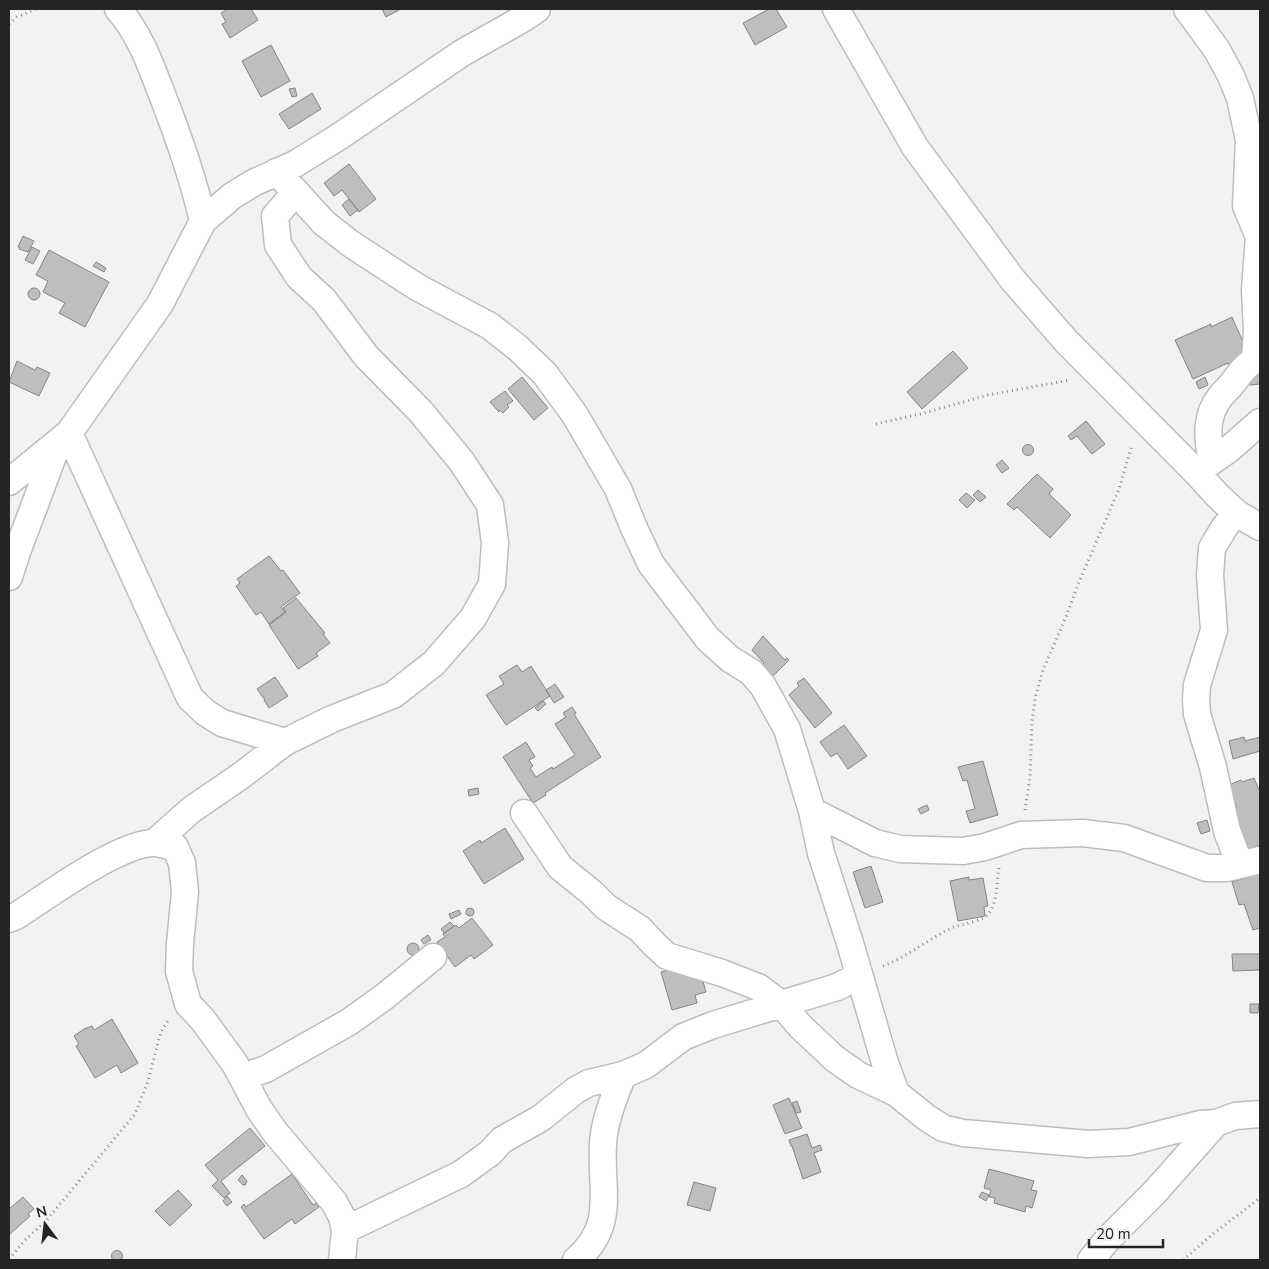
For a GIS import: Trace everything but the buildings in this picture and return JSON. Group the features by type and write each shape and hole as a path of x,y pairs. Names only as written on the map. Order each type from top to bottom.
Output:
{"street":[{"path":"118,9 126,18 143,47 153,71 186,158 203,220"},
{"path":"9,577 16,552 64,438 160,304 203,220 232,196 253,183 294,164 337,138 462,53 537,9"},
{"path":"836,9 915,147 1013,280 1066,341 1141,415 1204,466 1236,513 1260,527"},
{"path":"1187,9 1217,50 1231,76 1250,96 1246,206 1259,237 1255,290 1256,360 1244,366 1220,397 1210,414 1204,466"},
{"path":"276,172 324,223 351,244 417,287 490,326 518,348 545,374 575,414 618,489 634,528 652,564 708,639 730,659 751,672 771,698 786,729 812,811 821,853 885,1063 896,1093"},
{"path":"154,843 192,810 242,776 285,742 332,719 392,695 434,663 473,618 492,584 495,543 490,505 462,462 420,412 366,356 324,300 299,277 278,244 275,216 296,192"},
{"path":"1204,466 1260,422"},
{"path":"64,438 190,698 222,723 285,742"},
{"path":"9,482 64,438"},
{"path":"812,811 875,843 900,849 963,851 985,847 1021,835 1083,833 1111,836 1140,844 1207,868 1215,869 1250,863 1227,831 1213,767 1200,724 1196,700 1197,684 1214,630 1210,575 1212,548 1236,513"},
{"path":"524,813 560,867 606,907 640,929 667,956 747,982 758,988 780,1004 835,1059 858,1074 896,1093 926,1118 943,1128 963,1133 1045,1141 1116,1144 1200,1124 1216,1123 1235,1116 1260,1114"},
{"path":"9,919 108,858 136,847 154,843 175,847 182,863 185,892 179,971 180,982 188,1004 203,1020 235,1064 275,1132 334,1202 342,1217 345,1230 342,1260"},
{"path":"242,1077 266,1069 349,1022 384,997 433,957"},
{"path":"345,1230 465,1172 502,1140 541,1118 576,1090 589,1083 623,1075 646,1064 683,1037 713,1025 837,987 859,976"},
{"path":"576,1260 588,1250 600,1228 604,1204 604,1134 613,1098 623,1075"},
{"path":"1091,1260 1107,1240 1155,1192 1216,1123"}],"path":[{"path":"9,24 17,17 36,9"},
{"path":"876,424 988,395 1100,374"},
{"path":"1021,835 1030,777 1032,721 1036,694 1043,670 1119,488 1141,415"},
{"path":"859,976 910,953 939,934 972,921 984,919 994,903 999,866"},
{"path":"9,1259 25,1240 45,1222 135,1114 148,1082 161,1032 170,1018 188,1004"},
{"path":"1183,1260 1260,1198"}]}
